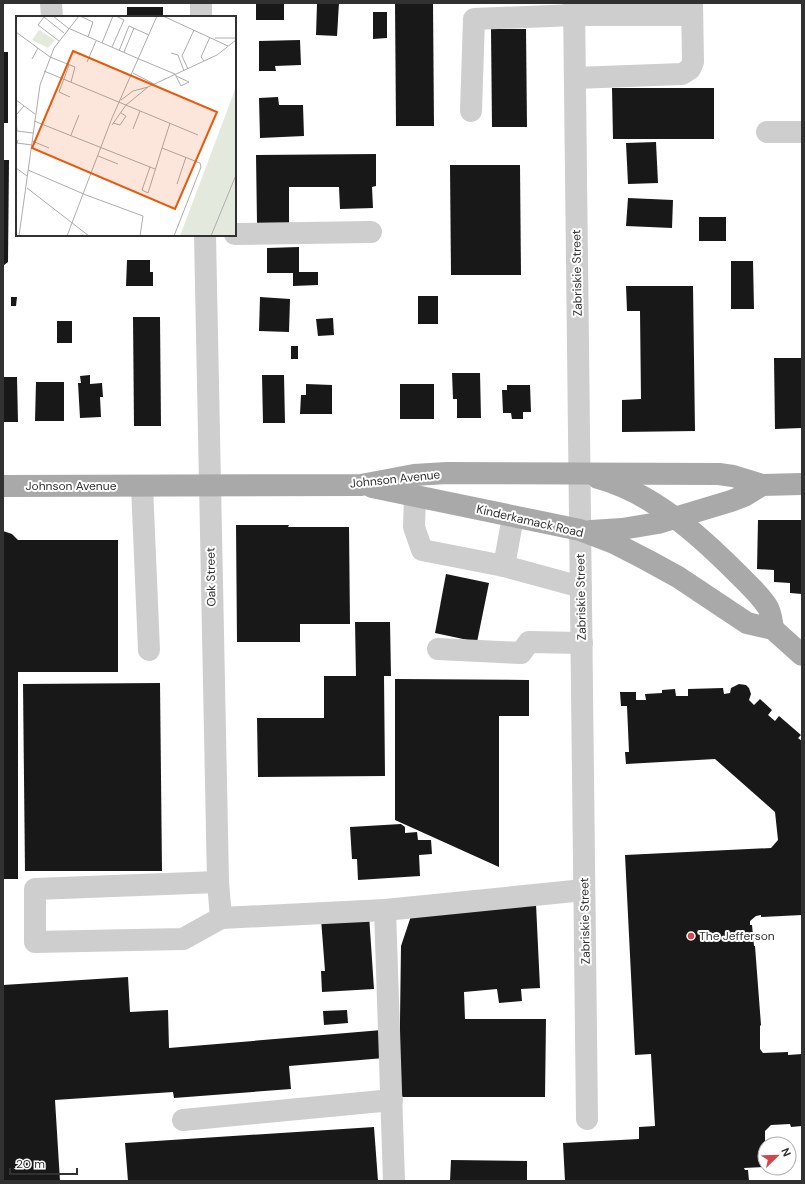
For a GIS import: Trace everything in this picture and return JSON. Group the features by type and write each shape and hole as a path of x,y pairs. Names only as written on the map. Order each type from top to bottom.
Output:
{"main road":[{"name":"Johnson Avenue","path":"3,486 361,485 414,475 447,473 719,474 733,476 762,484 802,484"},
{"path":"580,473 603,479 628,490 653,503 676,518 726,562 768,607 773,629"},
{"path":"580,530 601,531 640,527 676,518 744,496 762,484"},
{"name":"Kinderkamack Road","path":"361,485 580,530 614,543 678,577 747,623 773,629 802,655"}],"street":[{"path":"51,3 52,16"},
{"path":"201,3 201,16"},
{"path":"471,111 474,19 574,9 692,9 693,62 690,69 682,74 575,78"},
{"name":"Zabriskie Street","path":"574,9 587,1119"},
{"path":"767,132 802,132"},
{"path":"236,234 371,232"},
{"name":"Oak Street","path":"205,236 218,882 221,918"},
{"path":"142,486 150,650"},
{"path":"415,496 414,527 422,550 504,566 581,587"},
{"path":"504,566 513,517"},
{"path":"438,649 522,653 529,642 582,643"},
{"path":"218,882 35,889 35,942 183,939 221,918 385,910 584,890"},
{"path":"385,910 394,1181"},
{"path":"183,1120 392,1100"}],"building":[{"path":"256,3 284,3 284,20 256,20"},
{"path":"317,3 339,3 337,36 316,35"},
{"path":"395,3 433,3 434,126 396,126"},
{"path":"127,7 163,7 163,16 127,16"},
{"path":"373,12 387,12 387,38 373,39"},
{"path":"491,29 526,29 527,127 492,127"},
{"path":"300,40 301,65 275,66 276,71 259,71 259,41"},
{"path":"3,52 8,52 8,123 3,123"},
{"path":"612,88 714,88 714,139 613,139"},
{"path":"278,97 279,105 303,105 304,136 260,138 259,98"},
{"path":"656,142 658,183 628,184 626,143"},
{"path":"376,154 376,186 372,187 373,208 340,209 339,187 289,187 289,223 257,223 256,155"},
{"path":"3,160 9,160 8,262 3,266"},
{"path":"450,165 520,165 521,275 451,275"},
{"path":"628,198 673,200 672,228 626,226"},
{"path":"699,217 726,217 726,241 699,241"},
{"path":"299,247 299,272 318,272 318,285 293,286 293,273 267,273 267,248"},
{"path":"127,260 150,260 150,272 153,272 153,286 126,286"},
{"path":"731,261 753,261 754,309 731,309"},
{"path":"626,286 693,286 695,431 622,432 622,400 641,399 640,311 627,311"},
{"path":"418,296 438,296 438,324 418,324"},
{"path":"11,297 17,297 16,306 11,306"},
{"path":"260,297 290,299 289,332 259,331"},
{"path":"133,317 160,317 161,426 134,426"},
{"path":"333,318 334,335 318,336 316,319"},
{"path":"57,321 72,321 72,343 57,343"},
{"path":"291,346 298,346 298,359 291,359"},
{"path":"774,358 802,358 802,428 775,429"},
{"path":"452,373 480,373 481,418 457,418 457,399 453,399"},
{"path":"90,375 90,384 102,383 103,397 100,397 101,417 80,418 78,383 81,383 80,376"},
{"path":"262,375 284,375 285,423 263,423"},
{"path":"3,377 17,377 18,422 3,422"},
{"path":"36,382 64,382 64,421 35,421"},
{"path":"306,384 332,385 332,414 300,414 301,395 306,395"},
{"path":"400,384 434,384 434,419 400,419"},
{"path":"507,385 530,385 531,412 523,412 523,419 512,419 511,413 503,413 502,390 507,390"},
{"path":"758,520 802,520 802,594 790,593 790,583 774,582 774,570 757,569"},
{"path":"236,525 349,527 350,624 300,624 300,642 237,642"},
{"path":"3,531 12,534 18,540 118,540 118,672 18,672 18,879 3,879"},
{"path":"446,574 489,583 477,642 435,633"},
{"path":"355,622 390,622 391,676 384,676 385,776 258,777 257,718 324,718 324,676 356,676"},
{"path":"395,679 529,680 529,716 499,716 499,867 395,820"},
{"path":"160,683 162,871 25,871 23,684"},
{"name":"The Jefferson","path":"739,684 746,685 751,694 749,700 754,705 760,699 772,710 768,715 775,721 779,716 801,735 798,738 802,741 802,915 761,917 761,915 756,916 750,921 750,925 752,925 755,946 761,1025 760,1049 763,1053 788,1052 788,1055 802,1054 802,1126 791,1127 790,1124 771,1125 765,1131 765,1136 757,1136 757,1167 744,1168 745,1170 748,1170 749,1181 565,1181 563,1143 639,1139 639,1127 655,1126 651,1054 635,1055 625,855 771,848 778,840 775,812 715,759 626,764 625,752 629,752 627,706 621,706 620,692 636,692 636,700 646,700 645,694 662,693 662,690 675,689 676,696 688,696 688,689 723,688 724,694 730,693 731,688"},
{"path":"401,824 405,827 405,833 417,832 418,840 431,840 432,854 419,855 420,876 358,880 357,859 352,859 350,827"},
{"path":"536,904 540,988 521,989 522,1001 499,1003 497,989 464,992 465,1019 546,1019 545,1097 399,1097 401,946 411,916"},
{"path":"369,915 374,989 322,992 321,971 325,971 321,919"},
{"path":"128,977 130,1012 168,1010 169,1048 382,1030 384,1058 289,1066 291,1089 174,1098 173,1092 55,1100 60,1181 3,1181 3,985"},
{"path":"347,1010 348,1023 324,1025 323,1011"},
{"path":"374,1127 378,1181 128,1181 125,1143"},
{"path":"451,1160 527,1161 527,1181 450,1181"}],"place":[{"name":"The Jefferson","path":"691,936"}]}
